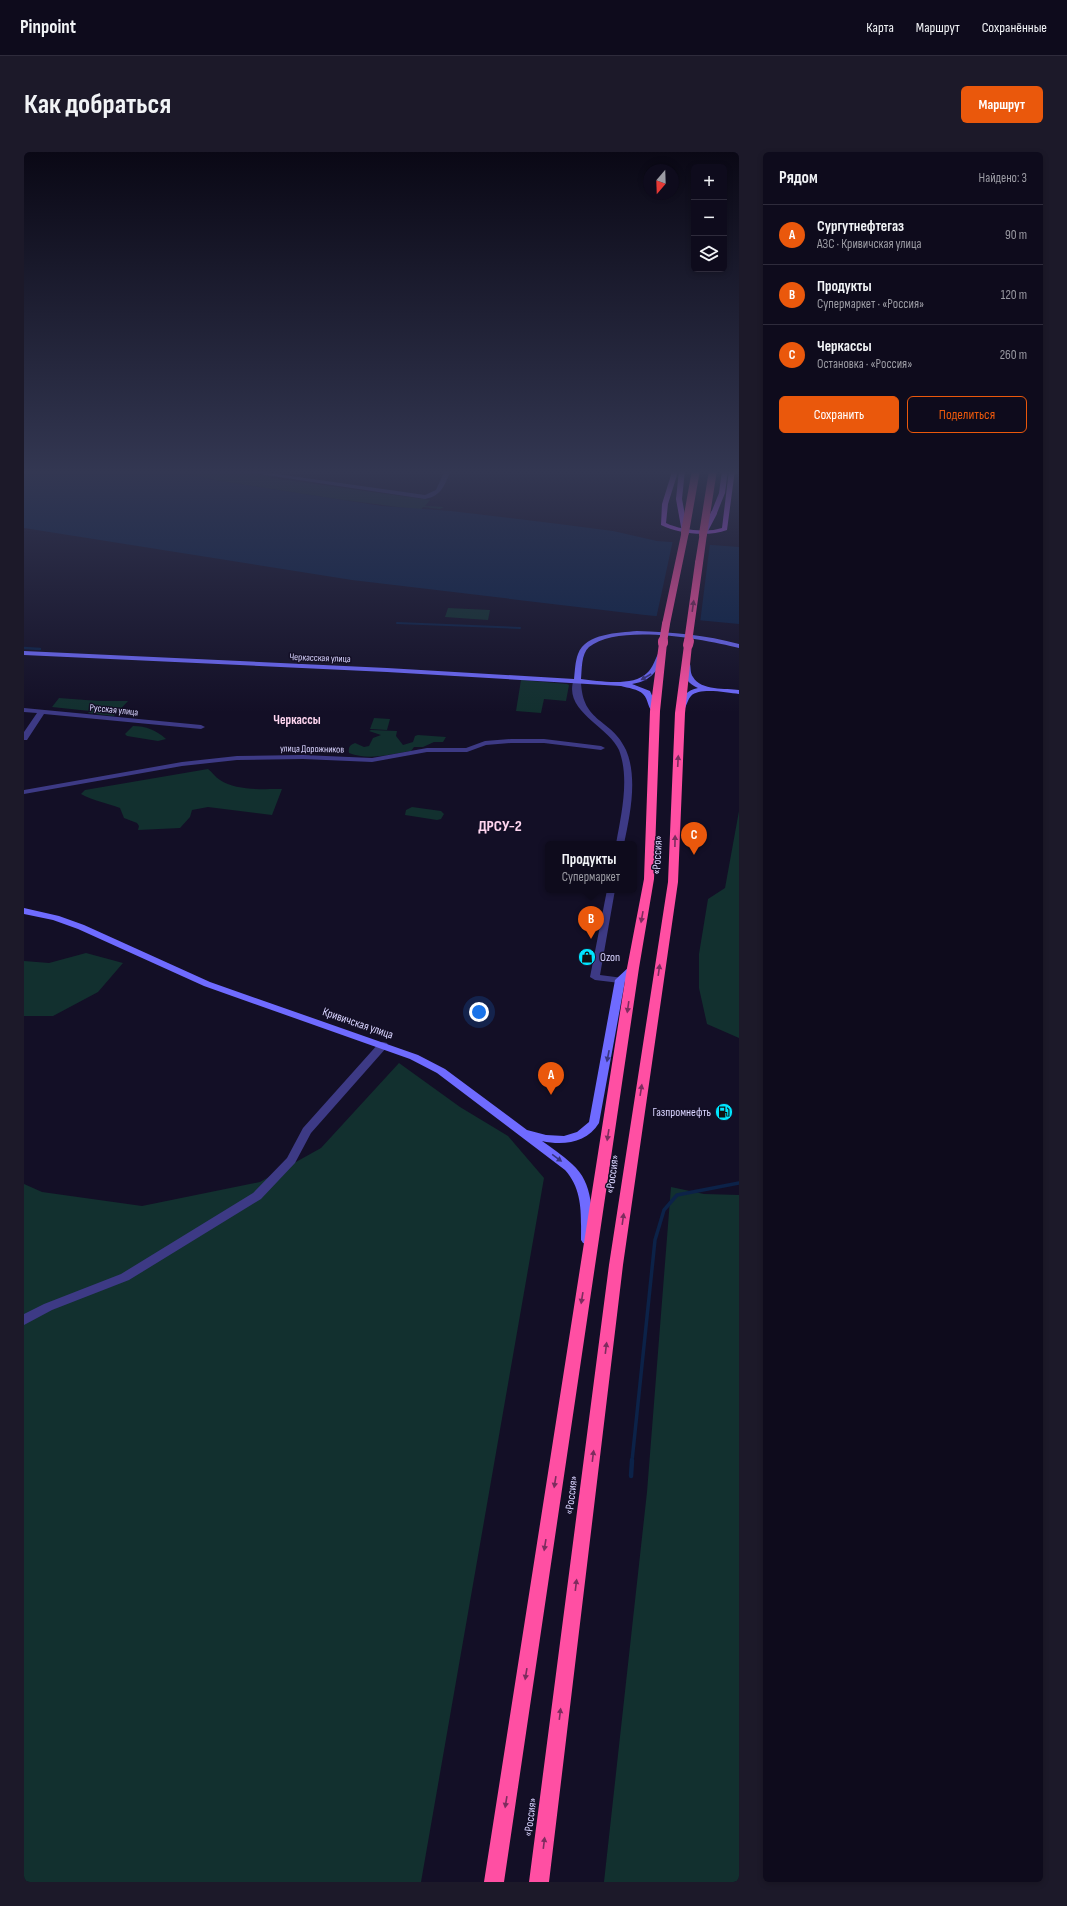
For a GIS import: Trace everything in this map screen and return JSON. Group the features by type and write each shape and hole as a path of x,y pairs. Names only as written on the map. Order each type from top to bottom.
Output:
{"highway":[{"path":"655,711 662,646 681,551"},
{"name":"«Россия»","path":"539,1882 616,1265 673,882 680,713 701,551"},
{"name":"«Россия»","path":"494,1882 633,968 649,879 652,846 655,711"}],"street":[{"path":"620,841 626,808 626,770 624,754 611,734 589,716 580,705 576,695 583,650 592,642 608,636 632,633 671,635 714,640 739,646"},
{"name":"Черкасская улица","path":"615,684 634,682 651,675 662,646"},
{"path":"687,649 687,675 689,679 697,685 713,689 739,692"},
{"name":"Черкасская улица","path":"24,653 387,670 615,684 632,686 649,694 655,711"},
{"path":"680,713 688,694 699,690 713,689"},
{"name":"Русская улица","path":"24,710 201,727"},
{"path":"24,738 42,711"},
{"name":"улица Дорожников","path":"24,792 182,764 230,759 303,757 372,760 427,750 467,750 485,743 511,741 544,741 601,748"},
{"path":"610,893 595,977 620,980"},
{"name":"Кривичская улица","path":"24,911 73,924 207,984 383,1045 414,1057 441,1071 569,1167 580,1179 584,1193 588,1260"},
{"path":"515,1126 540,1137 560,1140 580,1136 593,1126 596,1118 620,980 633,968"},
{"path":"24,1320 48,1307 125,1277 257,1196 291,1160 307,1131 383,1045"}],"green space":[{"path":"448,608 490,610 488,620 445,617"},
{"path":"521,680 567,684 569,685 566,701 544,699 541,713 516,711"},
{"path":"59,698 99,701 128,701 114,716 88,713 90,711 52,707"},
{"path":"374,718 390,719 387,730 370,729"},
{"path":"133,726 151,729 166,739 158,741 127,736 125,734"},
{"path":"369,731 397,731 396,736 403,745 413,742 415,736 418,735 446,737 443,742 434,742 423,747 414,747 411,751 387,755 372,757 349,753 350,746 355,743 364,747 369,746 373,738 381,735"},
{"path":"208,769 226,784 250,789 282,789 272,815 208,807 192,810 190,817 180,828 138,830 139,826 137,823 124,818 120,808 81,794 85,790"},
{"path":"412,807 441,811 444,814 441,819 437,820 405,815 406,810"},
{"path":"739,811 739,1038 707,1024 699,988 699,954 708,899 725,888"},
{"path":"86,953 123,963 98,992 53,1016 24,1016 24,961 49,963"},
{"path":"399,1063 460,1107 508,1136 544,1178 421,1882 24,1882 24,1184 42,1192 142,1206 260,1182 321,1148"},
{"path":"671,1187 704,1194 739,1195 739,1882 604,1882 647,1492"}],"water":[{"path":"167,551 739,551 739,624 645,615 352,580"}],"pier":[{"path":"671,551 709,551 700,623 656,619"}],"waterway":[{"path":"397,623 520,628"},
{"path":"24,648 40,649"},
{"path":"632,1461 655,1240 664,1210 677,1195 739,1183"},
{"path":"631,1476 632,1460"}],"place":[{"name":"Черкассы","path":"694,855"},
{"name":"Продукты","path":"591,939"},
{"name":"Ozon","path":"587,957"},
{"name":"Сургутнефтегаз","path":"551,1095"},
{"name":"Газпромнефть","path":"724,1112"}],"district":[{"name":"Черкассы","path":"297,719"},
{"name":"ДРСУ-2","path":"500,825"}]}
